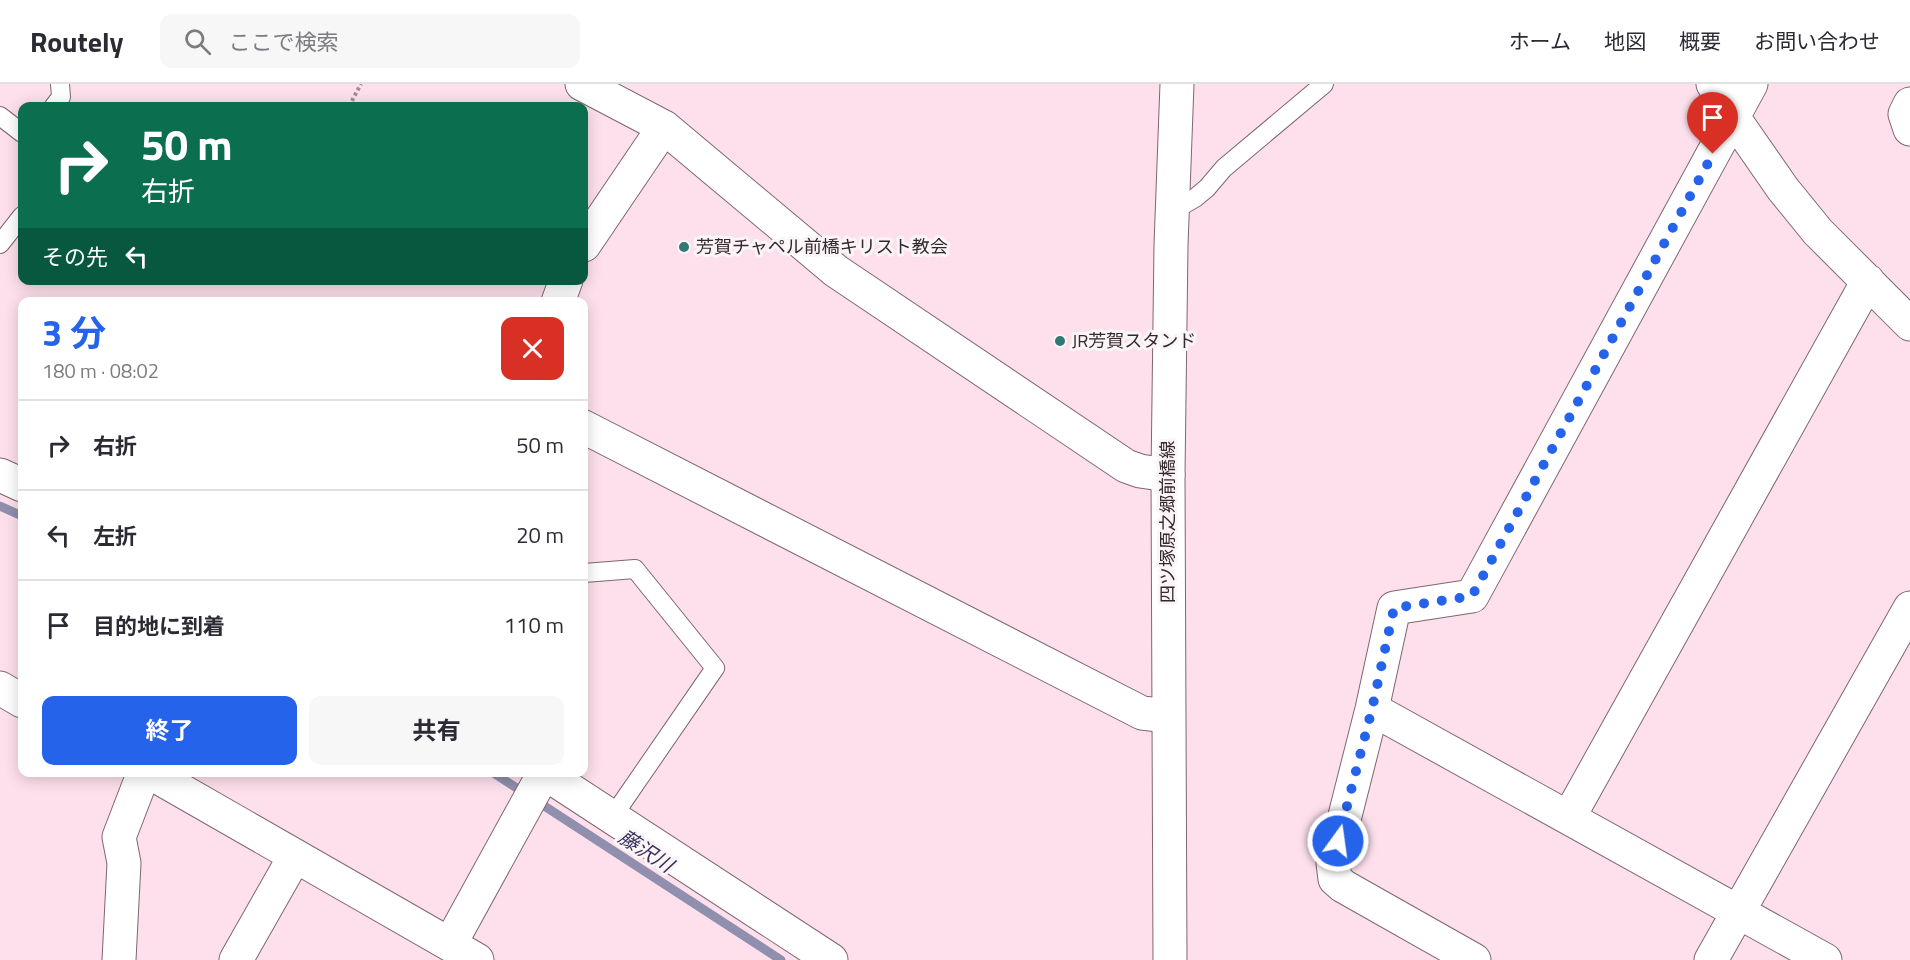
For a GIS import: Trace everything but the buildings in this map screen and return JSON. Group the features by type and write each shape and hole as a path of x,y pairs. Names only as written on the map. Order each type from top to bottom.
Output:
{"street":[{"path":"582,84 664,127 836,271 1126,466 1140,471 1168,475"},
{"name":"四ツ塚原之郷前橋線","path":"1170,960 1168,475 1177,84"},
{"path":"1713,84 1733,117 1784,189 1818,232 1910,324"},
{"path":"1474,960 1343,886 1335,879 1333,863 1372,709 1394,608 1472,596 1751,84"},
{"path":"1910,104 1905,114 1910,129"},
{"path":"588,239 664,127"},
{"path":"1569,817 1868,281"},
{"path":"588,429 1142,713 1168,716"},
{"path":"0,475 18,483"},
{"path":"1711,960 1737,910 1910,608"},
{"path":"0,688 18,699"},
{"path":"1372,709 1825,960"},
{"path":"119,960 124,863 119,837 142,777"},
{"path":"158,777 463,952 542,777"},
{"path":"550,777 611,819 831,960"},
{"path":"236,960 295,855"}],"lane":[{"path":"57,102 61,97 60,84"},
{"path":"1173,211 1201,193 1224,168 1324,84"},
{"path":"0,116 18,130"},
{"path":"0,244 18,221"},
{"path":"588,573 634,569 715,668 611,819"}],"path":[{"path":"351,102 361,84"}],"waterway":[{"name":"藤沢川","path":"0,506 18,514"},
{"name":"藤沢川","path":"500,777 781,960"}],"place":[{"name":"芳賀チャペル前橋キリスト教会","path":"684,247"},
{"name":"JR芳賀スタンド","path":"1060,341"}],"route":[{"path":"1338,841 1372,709 1394,608 1472,596 1713,154"}]}
